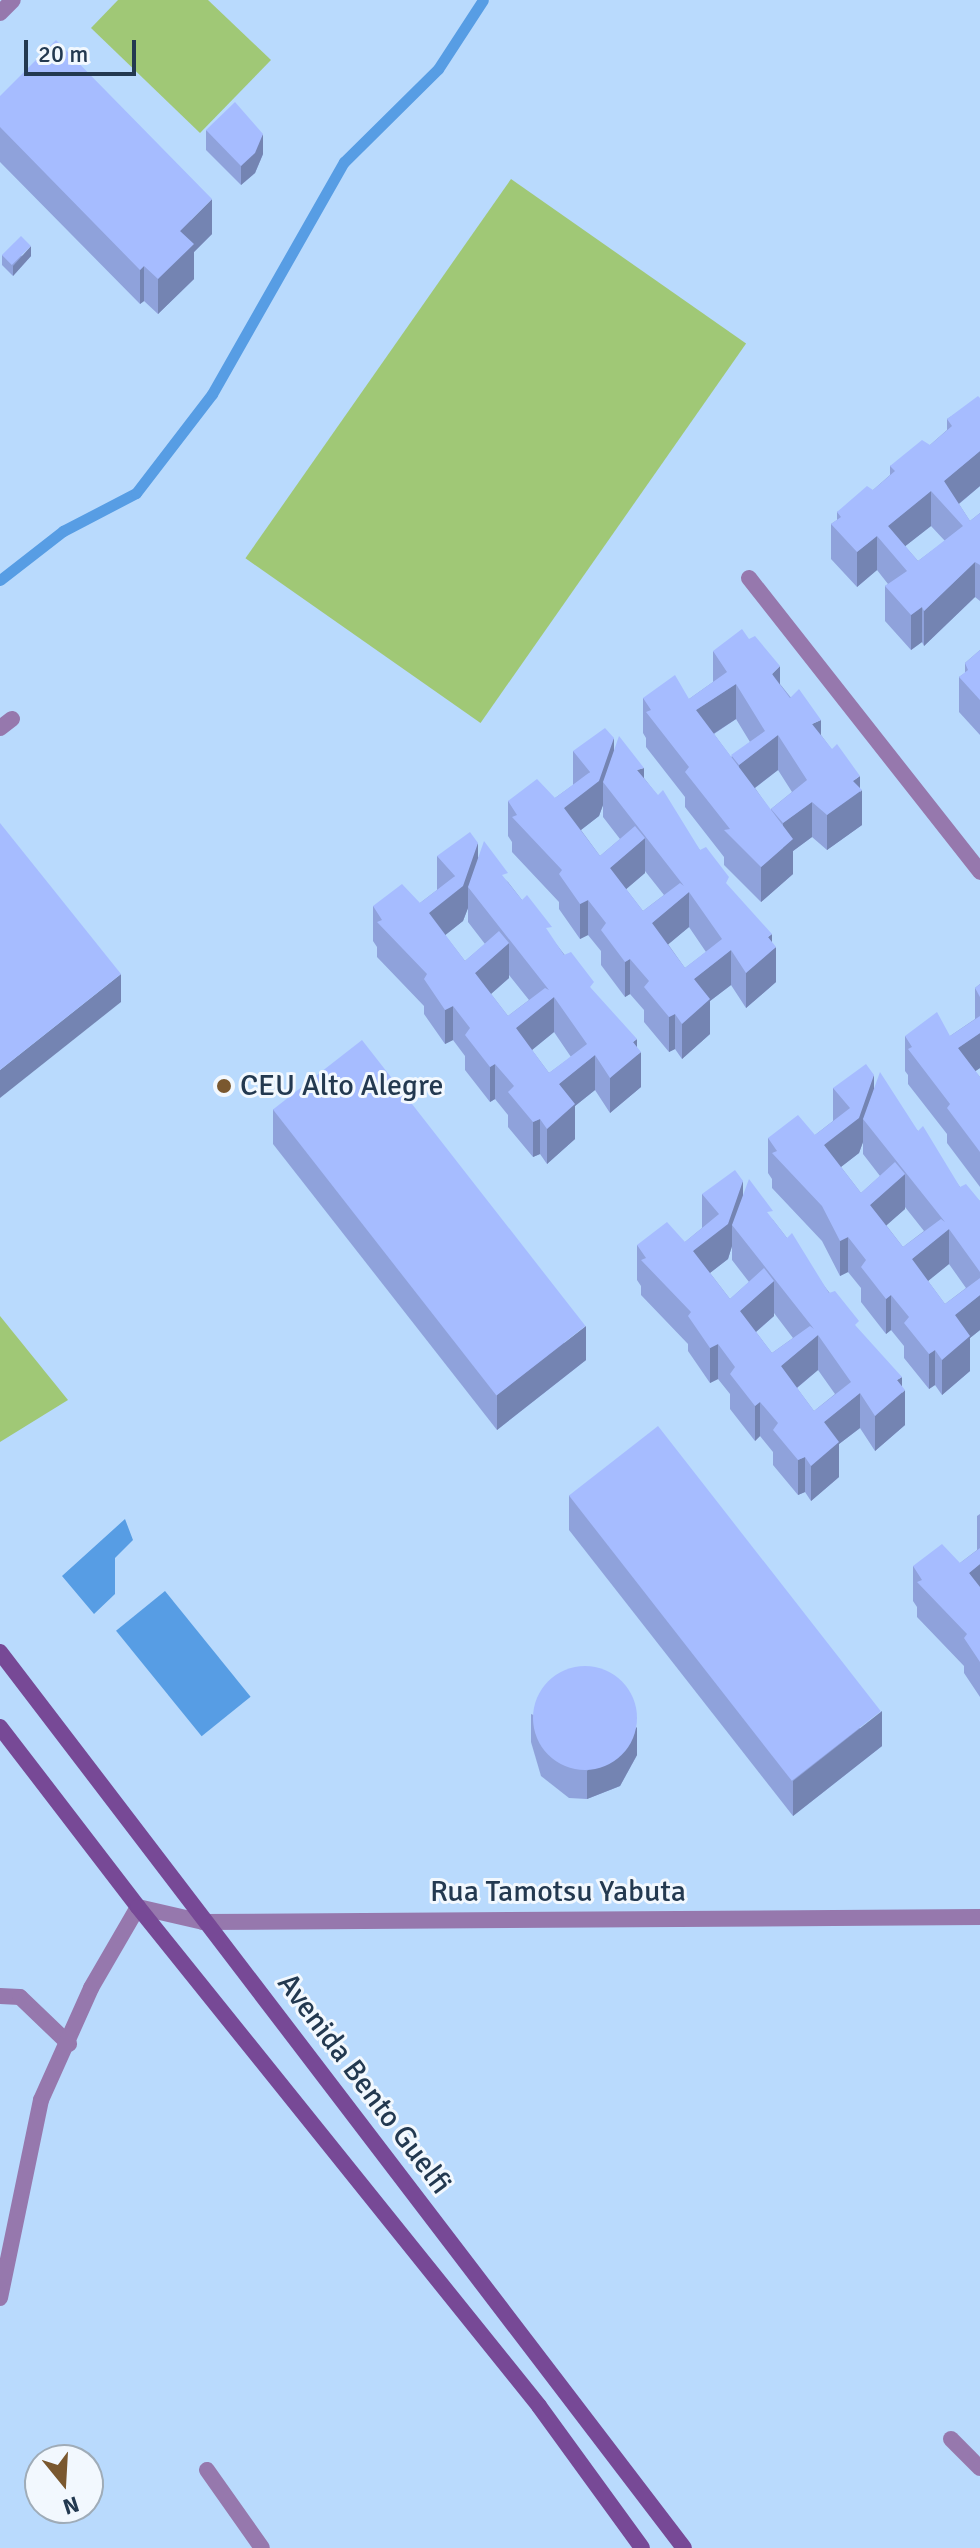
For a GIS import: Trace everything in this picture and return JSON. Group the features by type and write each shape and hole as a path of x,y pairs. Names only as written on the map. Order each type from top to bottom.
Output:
{"main road":[{"name":"Avenida Bento Guelfi","path":"0,1652 203,1922 361,2118 407,2189 684,2548"},
{"name":"Avenida Bento Guelfi","path":"0,1727 138,1907 539,2406 642,2548"}],"street":[{"path":"0,13 13,0"},
{"path":"749,578 980,872"},
{"path":"0,2298 41,2100 69,2044 91,1988 138,1907"},
{"name":"Rua Tamotsu Yabuta","path":"138,1907 203,1922 980,1917"},
{"path":"0,1996 20,1997 69,2044"},
{"path":"951,2439 980,2468"},
{"path":"207,2470 262,2548"}],"green space":[{"path":"118,0 208,0 271,60 200,133 91,28"},
{"path":"511,179 746,344 481,723 245,558"},
{"path":"0,1316 68,1400 0,1442"}],"water":[{"path":"125,1519 133,1540 115,1558 115,1594 94,1614 62,1576"},
{"path":"165,1591 251,1697 202,1736 116,1631"}],"building":[{"path":"56,40 212,199 180,231 194,244 158,279 144,266 140,270 0,127 0,96"},
{"path":"235,102 263,134 255,153 241,166 206,130"},
{"path":"21,236 31,246 12,265 2,255"},
{"path":"978,396 980,398 980,451 944,481 970,521 980,513 980,565 975,562 924,611 922,607 911,615 885,586 907,571 877,536 857,552 831,524 841,517 837,512 867,486 873,490 895,471 890,466 922,440 930,445 952,426 947,419","holes":["931,491 963,526 918,561 888,526"]},
{"path":"742,629 749,639 755,636 780,666 772,674 790,698 799,689 821,720 812,724 832,749 837,744 860,776 853,781 862,790 827,815 812,802 783,823 771,809 807,780 778,735 739,765 731,755 765,731 736,684 696,710 793,839 761,867 724,830 730,829 685,772 689,767 646,712 651,710 643,698 675,675 689,699 727,672 713,651"},
{"path":"980,650 980,700 959,677 968,670 965,663"},
{"path":"605,728 614,738 599,781 564,808 600,856 635,826 645,838 610,868 643,911 680,883 684,886 603,782 619,736 644,768 637,770 658,795 663,790 700,850 706,847 729,877 726,883 772,934 768,937 776,947 746,973 731,950 694,979 710,999 682,1024 675,1014 669,1017 644,987 649,981 630,959 625,962 601,930 606,923 588,900 580,904 559,874 562,870 512,817 517,815 508,801 537,779 555,798 590,772 573,751","holes":["689,892 722,939 685,968 652,923"]},
{"path":"0,823 121,974 0,1070"},
{"path":"470,832 478,843 463,886 429,913 465,961 499,931 509,943 475,973 508,1016 545,988 549,990 468,887 484,841 508,873 502,875 522,900 527,895 552,927 546,928 564,955 571,952 594,982 590,987 637,1039 633,1042 641,1052 610,1078 595,1055 559,1084 575,1104 547,1129 540,1119 533,1122 508,1092 514,1086 495,1064 490,1067 465,1035 470,1028 453,1006 445,1010 424,979 427,974 377,922 382,920 373,906 402,884 420,903 455,876 437,856","holes":["554,997 587,1044 549,1073 516,1028"]},
{"path":"937,1012 950,1036 980,1016 980,1033 958,1048 980,1077 980,1152 947,1108 950,1104 908,1049 912,1047 905,1036"},
{"path":"362,1040 585,1326 496,1396 273,1110"},
{"path":"866,1064 874,1075 859,1118 824,1145 861,1193 895,1162 905,1174 870,1205 903,1247 941,1219 945,1222 863,1119 880,1072 918,1131 923,1126 960,1187 966,1184 980,1201 980,1272 949,1229 912,1259 945,1304 980,1278 980,1295 955,1315 970,1336 942,1360 935,1350 929,1354 904,1323 909,1317 891,1295 886,1299 861,1267 866,1260 848,1237 840,1241 822,1206 772,1153 777,1151 768,1138 798,1115 815,1135 850,1108 833,1088"},
{"path":"735,1170 743,1181 728,1224 693,1251 730,1299 764,1268 774,1281 740,1311 772,1353 810,1326 814,1329 732,1225 749,1179 773,1211 767,1212 787,1238 792,1233 829,1293 835,1291 859,1321 855,1325 902,1377 897,1380 905,1390 875,1416 860,1393 824,1422 839,1442 811,1466 805,1457 798,1460 773,1430 778,1423 760,1402 755,1406 730,1374 735,1367 718,1344 710,1348 688,1316 691,1312 641,1260 646,1258 637,1245 667,1222 685,1242 719,1214 702,1194","holes":["818,1335 851,1382 814,1411 781,1366"]},
{"path":"658,1426 881,1711 792,1781 569,1496"},
{"path":"942,1544 960,1563 980,1548 980,1564 969,1573 980,1587 980,1662 964,1638 967,1634 917,1582 922,1580 913,1566"},
{"path":"585,1666 605,1670 628,1689 637,1718 633,1738 614,1761 585,1770 565,1766 542,1747 533,1718 537,1698 556,1675"}],"waterway":[{"path":"0,580 63,531 136,493 212,394 344,162 438,69 483,0"}],"place":[{"name":"CEU Alto Alegre","path":"224,1086"}]}
